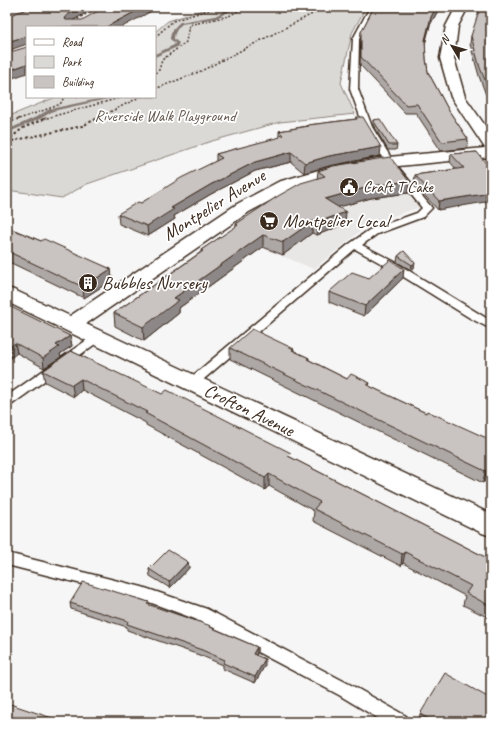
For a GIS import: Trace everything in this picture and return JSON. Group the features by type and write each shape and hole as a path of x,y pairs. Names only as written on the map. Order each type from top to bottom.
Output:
{"street":[{"path":"462,7 452,26 447,58 458,97 491,145"},
{"name":"Montpelier Avenue","path":"72,324 243,208 284,186 329,172 390,162 491,152"},
{"name":"Crofton Avenue","path":"7,294 491,526"}],"lane":[{"path":"193,382 355,245 373,232 420,215 427,208 390,162 368,127 354,89 356,39 373,7"},
{"path":"355,245 384,259 459,308 491,326"},
{"path":"7,402 98,337"},
{"path":"7,559 142,593 201,614 345,690 400,722"}],"path":[{"path":"69,24 99,7"},
{"path":"156,37 173,21 218,7"},
{"path":"156,72 159,70 162,60 186,42 189,25 229,16 246,7"},
{"path":"156,89 201,71 326,7"},
{"path":"7,51 20,46"},
{"path":"7,123 56,106 61,103 64,98"},
{"path":"7,141 23,128 50,116 119,98"},
{"path":"7,141 82,126 138,98"}],"shaded area":[{"path":"397,174 424,206 369,224 314,269 227,234"}],"green space":[{"name":"Riverside Walk Playground","path":"212,7 366,7 352,33 341,83 355,114 280,122 212,141 87,184 62,198 7,190 7,117 54,98 156,98 156,31 168,21"}],"building":[{"path":"33,7 82,7 67,15 65,19 82,20 105,7 144,7 108,26 26,26 26,36 7,42 7,12 13,14"},
{"path":"374,7 436,7 431,17 425,40 428,72 449,111 468,139 442,142 417,104 406,105 361,57 361,32"},
{"path":"481,7 491,7 491,91 480,68 471,36"},
{"path":"26,47 26,64 7,71 7,53"},
{"path":"356,117 363,117 381,147 329,156 305,163 291,152 255,162 210,185 171,208 174,209 147,226 118,214 138,202 141,203 181,178 222,158 216,154 280,137 279,136 283,135 279,131 309,126 308,125 357,119"},
{"path":"380,119 397,145 389,145 373,120"},
{"path":"477,152 491,167 491,193 439,201 415,175 464,168 451,154"},
{"path":"390,157 409,181 372,186 325,199 346,212 318,222 313,221 283,242 263,235 174,298 179,300 143,327 114,313 203,251 201,250 238,225 236,224 278,196 301,183 325,176 318,171 333,166"},
{"path":"7,227 41,241 44,239 111,269 83,287 7,251"},
{"path":"404,251 415,263 412,265 398,256"},
{"path":"390,260 404,269 365,306 329,292 352,272 369,278"},
{"path":"9,306 70,336 56,345 59,347 43,358 15,343 7,349 7,308"},
{"path":"252,329 294,349 292,350 309,358 307,359 347,379 351,374 370,383 367,385 426,413 427,411 491,440 491,471 487,469 485,471 230,348"},
{"path":"71,351 162,394 167,390 291,453 288,456 491,560 490,606 466,593 471,586 405,552 402,554 314,509 320,502 269,474 265,478 145,413 147,412 81,379 72,385 43,371"},
{"path":"168,550 188,562 169,582 149,569"},
{"path":"83,582 149,602 147,604 211,626 210,627 257,647 253,654 265,659 255,677 223,663 225,660 202,650 127,624 128,621 70,603"},
{"path":"445,673 491,699 491,722 434,722 420,714"},
{"path":"7,703 64,722 7,722"}],"waterway":[{"path":"156,56 176,46 177,43 172,39 172,36 177,26 181,23 216,17 235,7"},
{"path":"7,132 52,110 109,98"}],"place":[{"name":"Craft T Cake","path":"349,187"},
{"name":"Montpelier Local","path":"269,221"},
{"name":"Bubbles Nursery","path":"88,283"}]}
